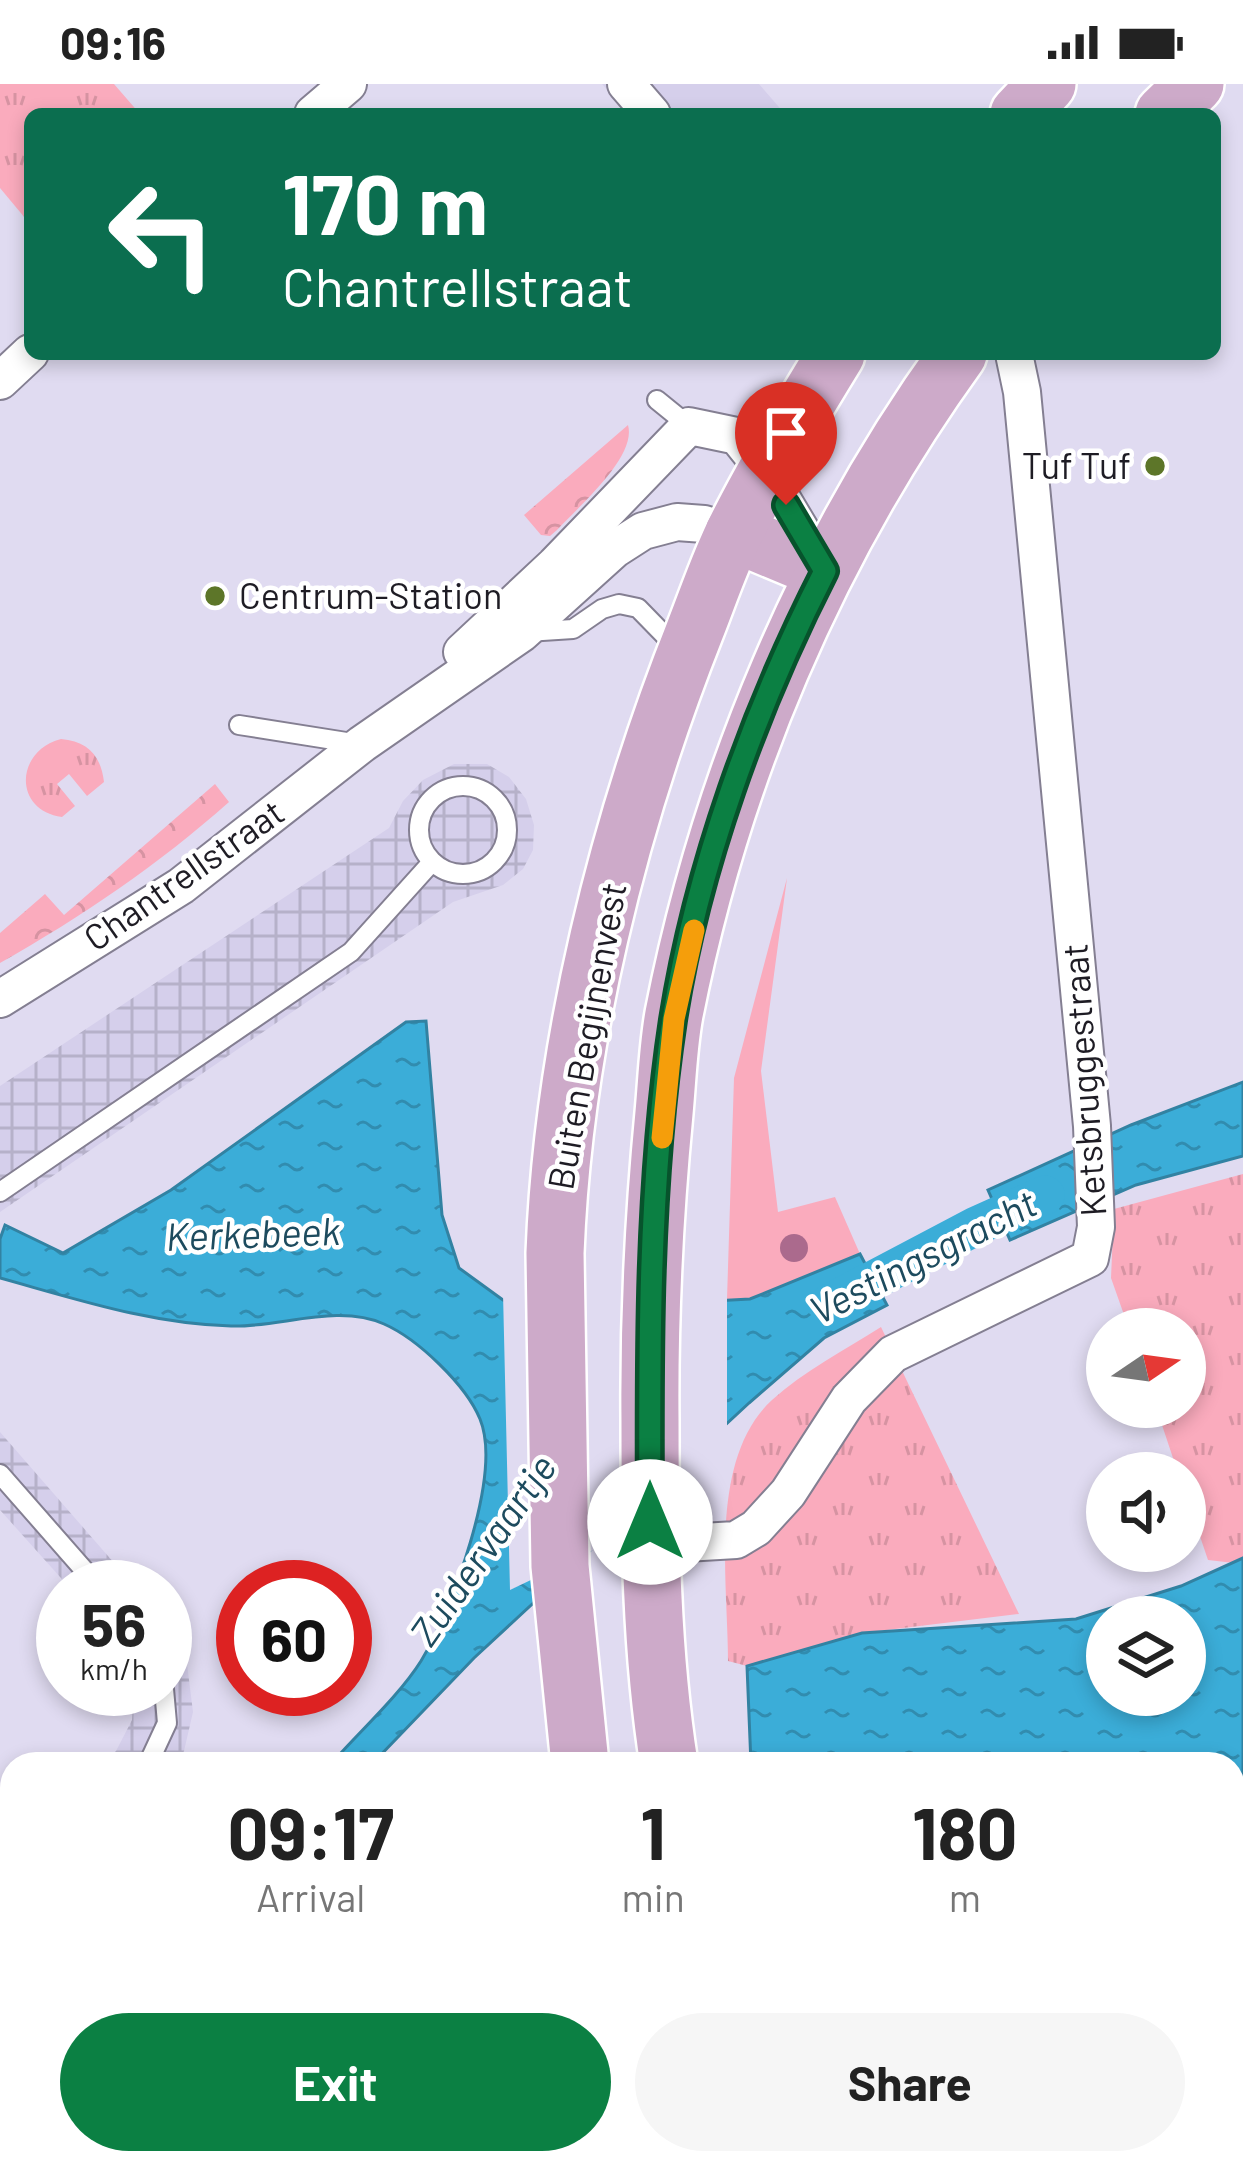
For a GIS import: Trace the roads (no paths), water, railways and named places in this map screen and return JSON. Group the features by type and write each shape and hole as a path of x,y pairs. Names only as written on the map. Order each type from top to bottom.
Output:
{"main road":[{"path":"1025,108 1047,84"},
{"path":"1170,108 1196,84"},
{"name":"Buiten Begijnenvest","path":"579,1752 560,1566 555,1253 581,1030 611,888 648,756 684,656 734,533 832,360"},
{"path":"667,1752 657,1692 668,1537 653,1244 674,1019 706,874 754,728 825,571 912,417 954,360"},
{"path":"734,533 825,571"}],"street":[{"path":"320,108 347,84"},
{"path":"626,84 647,108"},
{"path":"0,381 24,358"},
{"name":"Ketsbruggestraat","path":"668,1537 736,1540 756,1528 788,1493 849,1400 893,1354 1090,1258 1096,1227 1092,1126 1015,360"},
{"path":"689,426 737,436 766,472 825,571"},
{"name":"Chantrellstraat","path":"362,744 555,565 689,426"},
{"name":"Chantrellstraat","path":"0,999 181,886 362,744 522,633 615,549 643,531 677,522 734,533"}],"lane":[{"path":"657,400 689,426"},
{"path":"522,633 573,629 602,609 619,604 638,608 684,656"},
{"path":"239,725 362,744"},
{"path":"462,785 479,788 494,798 508,829 505,847 495,861 464,875 447,872 432,862 418,831 430,799 462,785"},
{"path":"0,1192 351,952 432,862"},
{"path":"0,1474 75,1560"},
{"path":"154,1752 166,1716"}],"water":[{"path":"426,1021 442,1215 459,1268 503,1300 601,1307 750,1299 860,1254 887,1305 824,1338 749,1403 474,1658 384,1752 342,1752 421,1661 459,1577 485,1473 480,1419 464,1392 411,1340 366,1318 328,1316 231,1326 114,1309 0,1278 0,1239 5,1225 63,1253 171,1190 406,1022"},
{"path":"1243,1082 1243,1156 1136,1185 1010,1240 988,1190 1131,1125"},
{"path":"1243,1558 1243,1752 751,1752 747,1666 862,1633 1086,1616 1086,1716 1206,1716 1206,1596 1149,1596"}],"waterway":[{"name":"Vestingsgracht","path":"830,1303 1045,1195"}],"place":[{"name":"Tuf Tuf","path":"1155,466"},
{"name":"Centrum-Station","path":"215,596"}],"water label":[{"name":"Kerkebeek","path":"253,1234"},
{"name":"Zuidervaartje","path":"483,1550"}]}
